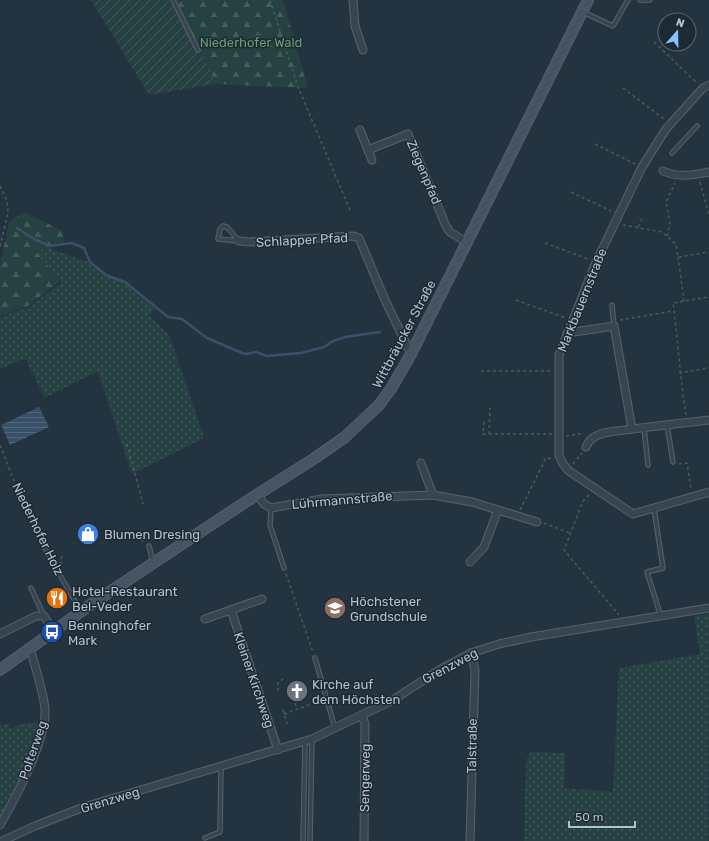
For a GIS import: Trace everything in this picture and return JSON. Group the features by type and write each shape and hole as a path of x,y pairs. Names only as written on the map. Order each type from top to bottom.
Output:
{"main road":[{"name":"Wittbräucker Straße","path":"0,670 81,611 257,494 315,458 359,425 385,397 411,354 584,4"}],"street":[{"path":"353,0 355,26 363,50"},
{"name":"Markbauernstraße","path":"559,455 563,435 559,355 572,320 596,262 642,167 670,123 707,86"},
{"path":"360,130 372,160"},
{"name":"Ziegenpfad","path":"368,150 408,134 446,226 450,232 466,242"},
{"path":"663,170 676,176 709,172"},
{"name":"Schlapper Pfad","path":"239,241 249,242 353,236 359,238 385,300 411,354"},
{"path":"567,333 614,323 632,430"},
{"path":"586,447 589,441 597,434 709,420"},
{"path":"559,455 569,471 633,514 709,492"},
{"path":"420,463 434,495"},
{"path":"257,494 264,504 271,508"},
{"name":"Lührmannstraße","path":"271,508 322,499 434,495 472,502 537,522"},
{"path":"470,562 484,548 498,510"},
{"path":"205,619 262,599"},
{"name":"Grenzweg","path":"2,841 35,826 84,807 308,740 362,716 393,700 439,670 471,653 499,644 531,637 709,608"},
{"name":"Kleiner Kirchweg","path":"230,610 278,750"},
{"path":"0,634 36,616 44,616 53,631"},
{"name":"Polterweg","path":"0,825 19,791 44,725 45,710 30,648"},
{"name":"Talstraße","path":"470,841 475,670 471,653"},
{"name":"Sengerweg","path":"362,716 365,724 364,841"}],"lane":[{"path":"172,0 198,50"},
{"name":"Wittbräucker Straße","path":"584,4 613,26 628,0"},
{"path":"640,0 650,0"},
{"path":"672,153 697,126"},
{"path":"221,227 227,227 239,241 218,240 221,227"},
{"path":"612,305 614,323"},
{"path":"667,425 673,462"},
{"path":"644,428 648,465"},
{"path":"271,508 270,525 284,568"},
{"path":"654,509 663,568 646,572 661,617"},
{"path":"149,546 153,563"},
{"name":"Niederhofer Holz","path":"44,547 81,611"},
{"path":"31,588 44,616"},
{"path":"315,658 335,728"},
{"path":"303,841 308,740"},
{"path":"308,740 310,841"},
{"path":"205,838 220,832 221,767"}],"path":[{"path":"270,0 298,88 350,210 353,209"},
{"path":"654,42 707,86"},
{"path":"623,88 670,123"},
{"path":"595,144 642,167"},
{"path":"697,174 709,214"},
{"path":"667,236 670,224 666,202 675,182 676,176"},
{"path":"0,186 7,201 8,212 0,247"},
{"path":"571,192 619,214"},
{"path":"638,227 642,219 639,217"},
{"path":"614,223 662,232 676,244 684,301"},
{"path":"545,243 596,262"},
{"path":"678,257 709,252"},
{"path":"687,423 679,373 680,355 672,303 709,297"},
{"path":"516,300 572,320"},
{"path":"614,323 674,311"},
{"path":"679,373 709,368"},
{"path":"481,371 559,371"},
{"path":"489,434 490,408"},
{"path":"484,422 483,434 563,435 584,433"},
{"path":"127,444 143,504"},
{"name":"Niederhofer Holz","path":"0,445 22,501 44,547"},
{"path":"569,471 586,447"},
{"path":"518,515 545,459 559,455"},
{"path":"673,462 673,465 687,462 692,497"},
{"path":"596,489 583,501 564,550 621,618 623,623"},
{"path":"537,522 541,521 570,533"},
{"path":"61,568 63,553"},
{"path":"284,568 315,658"},
{"path":"278,691 278,683 283,679"},
{"path":"284,714 326,699"},
{"path":"295,703 297,709"},
{"path":"283,710 287,724"}],"green space":[{"path":"91,0 169,0 198,53 201,51 216,84 149,95"},
{"name":"Niederhofer Wald","path":"176,0 283,0 308,88 216,84"},
{"path":"24,212 63,231 64,243 36,251 60,281 30,305 0,316 0,266 9,222"},
{"path":"48,248 88,262 104,274 122,282 157,309 149,315 169,335 204,438 132,474 98,371 45,398 25,358 0,369 0,317 31,306 62,282 36,251"},
{"path":"709,614 708,841 524,841 526,759 529,758 530,752 565,753 564,788 613,792 619,668 700,654 694,616"},
{"path":"41,722 24,772 0,818 0,723 2,726 9,723 10,729 19,724"}],"water":[{"path":"39,407 49,427 10,445 1,425"}],"waterway":[{"path":"17,228 34,239 50,246 72,243 84,248 90,262 106,275 125,282 168,317 182,319 207,338 242,353 247,354 256,352 267,356 301,353 324,347 333,341 345,337 380,332"}],"place":[{"name":"Blumen Dresing","path":"88,534"},
{"name":"Hotel-Restaurant Bel-Veder","path":"57,598"},
{"name":"Höchstener Grundschule","path":"335,608"},
{"name":"Benninghofer Mark","path":"52,632"},
{"name":"Kirche auf dem Höchsten","path":"297,691"}]}
